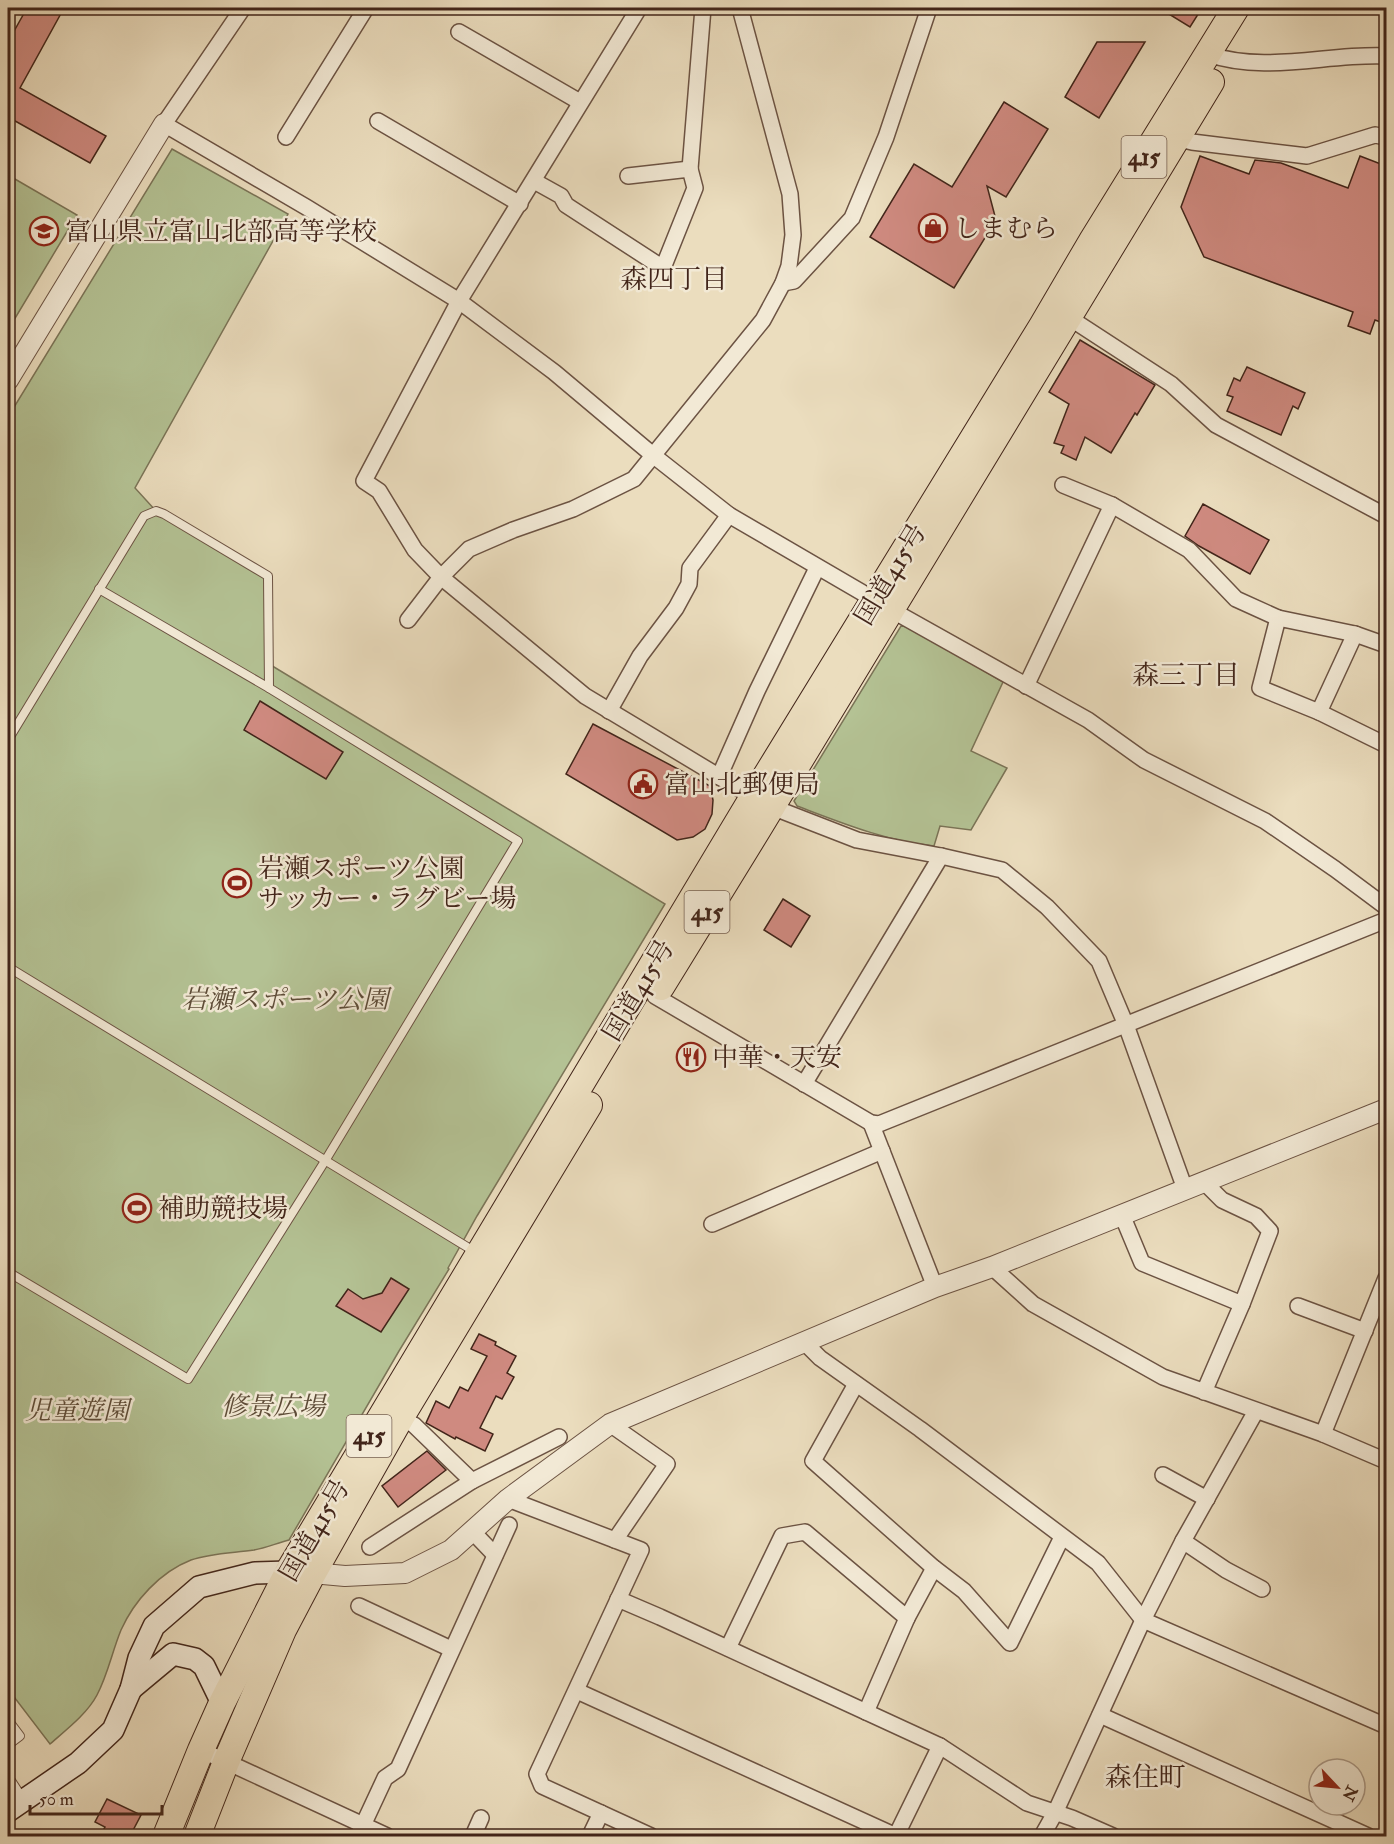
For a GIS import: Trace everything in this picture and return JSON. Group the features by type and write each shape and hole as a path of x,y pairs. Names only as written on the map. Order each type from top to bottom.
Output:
{"highway":[{"name":"国道415号","path":"1216,57 1236,8"},
{"name":"国道415号","path":"166,1836 222,1703 288,1572 393,1413 655,996 763,802 1061,312 1093,239 1167,136 1216,57 1256,8"},
{"name":"国道415号","path":"197,1836 283,1630 393,1413 478,1253 634,998 763,802"}],"main road":[{"path":"16,1806 78,1763 113,1730 131,1689 139,1658 154,1626 199,1587 255,1573 288,1572"},
{"path":"131,1689 173,1654 195,1659 204,1666 222,1703"}],"street":[{"path":"8,381 165,124 243,8"},
{"path":"286,137 366,8"},
{"path":"639,8 459,301 364,481 379,491 415,550 441,578 585,696 609,711 763,802 857,840 1002,870 1047,907 1099,961 1126,1025 1185,1190"},
{"path":"534,181 561,196 566,206 663,268 695,188 690,169 703,8"},
{"path":"408,620 441,578 469,549 513,530 573,509 634,479 763,320 783,283 789,266 793,236 790,194 740,8"},
{"path":"783,283 794,281 852,219 886,137 929,8"},
{"path":"459,32 580,102"},
{"path":"1216,57 1274,63 1386,56"},
{"path":"378,121 520,204"},
{"path":"165,124 459,301 554,372 729,515 817,568 1088,720 1143,759 1265,820 1335,868 1386,907"},
{"path":"1167,136 1307,156 1375,135 1386,136"},
{"path":"628,176 690,169"},
{"path":"1061,312 1171,384 1216,425 1386,516"},
{"path":"1063,485 1112,505 1189,550 1236,599 1278,618 1355,634 1386,645"},
{"path":"1026,686 1112,505"},
{"path":"609,711 640,656 676,608 689,584 690,568 729,515"},
{"path":"719,777 757,691 817,568"},
{"path":"1278,618 1260,688 1318,712 1386,745"},
{"path":"1318,712 1355,634"},
{"path":"804,1083 941,856"},
{"path":"655,996 872,1123 879,1124 1386,920"},
{"path":"288,1572 345,1576 405,1573 451,1550 508,1499 610,1424 935,1287 992,1267 1386,1109"},
{"path":"872,1123 935,1287"},
{"path":"712,1224 882,1151"},
{"path":"1204,1182 1222,1200 1256,1216 1270,1231 1204,1392"},
{"path":"1122,1215 1142,1263 1242,1304"},
{"path":"992,1267 1033,1304 1163,1377 1323,1434 1386,1461"},
{"path":"1323,1434 1386,1278"},
{"path":"1298,1306 1365,1331"},
{"path":"804,1342 820,1358 920,1429 1098,1563 1143,1620 1386,1726"},
{"path":"856,1384 813,1461 934,1568 964,1591 1010,1643 1062,1537"},
{"path":"1042,1836 1055,1813 1143,1620 1183,1541 1256,1411"},
{"path":"393,1413 414,1425 472,1481"},
{"path":"610,1424 667,1464 615,1540"},
{"path":"370,1547 472,1481 559,1437"},
{"path":"1163,1475 1207,1499"},
{"path":"508,1499 640,1550 537,1774 542,1786 651,1836"},
{"path":"361,1831 385,1778 398,1769 509,1525"},
{"path":"472,1531 495,1556"},
{"path":"728,1648 782,1536 805,1532 907,1618"},
{"path":"1183,1541 1226,1570 1262,1589"},
{"path":"866,1712 907,1618 934,1568"},
{"path":"618,1599 940,1746 1027,1803 1113,1836"},
{"path":"359,1606 451,1649"},
{"path":"577,1691 896,1836 940,1746"},
{"path":"1100,1715 1368,1836"},
{"path":"201,1750 361,1831 387,1836"},
{"path":"590,1836 601,1813"},
{"path":"473,1836 481,1818"}],"lane":[{"path":"8,740 144,516 156,511 268,576 269,688"},
{"path":"8,1272 188,1379 325,1161 518,842 269,688 99,589"},
{"path":"8,967 478,1253"},
{"path":"8,1720 20,1736 8,1745"},
{"path":"8,1776 16,1806"}],"green space":[{"name":"岩瀬スポーツ公園","path":"172,149 288,214 135,488 156,511 268,576 269,664 665,904 477,1216 449,1269 289,1540 254,1550 191,1560 159,1580 141,1598 126,1619 93,1702 50,1744 8,1689 8,417"},
{"path":"8,175 77,215 8,330"},
{"path":"901,626 910,627 1003,682 971,751 1007,768 971,830 940,826 934,846 916,844 864,830 797,806 794,801"}],"building":[{"path":"27,8 64,8 20,88 106,136 90,163 8,117 8,42"},
{"path":"1159,8 1202,8 1190,27"},
{"path":"1097,42 1145,42 1099,118 1065,97"},
{"name":"しまむら","path":"1004,102 1048,129 1006,197 987,186 996,220 954,288 870,237 914,164 952,187"},
{"path":"1200,156 1249,174 1255,160 1281,163 1348,188 1360,156 1386,166 1386,324 1375,320 1370,334 1348,326 1353,312 1204,257 1181,207"},
{"path":"1080,340 1155,385 1111,453 1085,437 1076,460 1061,453 1064,446 1054,443 1069,404 1049,392"},
{"path":"1247,367 1305,393 1298,409 1293,406 1281,435 1227,411 1233,397 1227,395 1234,378 1240,381"},
{"path":"1203,504 1269,540 1250,574 1185,536"},
{"path":"260,701 343,752 326,779 244,730"},
{"path":"593,724 710,786 713,800 712,814 705,829 693,837 677,840 566,774"},
{"path":"783,899 810,916 791,947 764,930"},
{"path":"391,1278 409,1289 381,1332 336,1306 348,1289 363,1299 382,1293"},
{"path":"479,1334 496,1342 495,1345 516,1356 507,1373 514,1377 502,1399 496,1396 480,1428 493,1434 485,1451 456,1437 455,1439 426,1423 436,1401 449,1408 460,1387 468,1391 487,1356 471,1349"},
{"path":"427,1451 446,1470 398,1507 382,1486"},
{"path":"107,1799 141,1815 130,1836 100,1836 105,1827 95,1822"}],"place":[{"name":"しまむら","path":"933,228"},
{"name":"富山県立富山北部高等学校","path":"44,231"},
{"name":"富山北郵便局","path":"643,784"},
{"name":"岩瀬スポーツ公園 サッカー・ラグビー場","path":"237,883"},
{"name":"中華・天安","path":"691,1057"},
{"name":"補助競技場","path":"137,1208"}],"district":[{"name":"森四丁目","path":"674,279"},
{"name":"森三丁目","path":"1186,675"},
{"name":"森住町","path":"1145,1777"}],"park label":[{"name":"修景広場","path":"273,1406"},
{"name":"児童遊園","path":"77,1410"}]}
